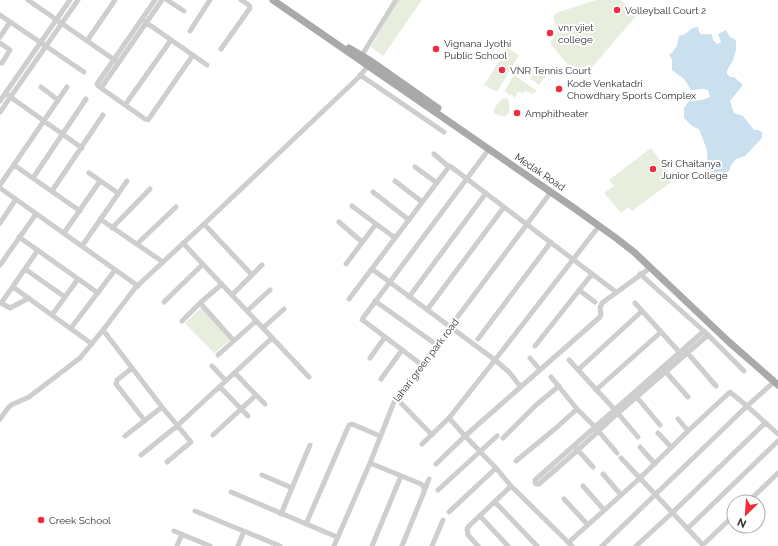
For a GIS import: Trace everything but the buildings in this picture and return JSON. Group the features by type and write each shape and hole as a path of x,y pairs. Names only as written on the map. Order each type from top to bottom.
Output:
{"main road":[{"name":"Medak Road","path":"272,0 362,55 618,234 637,249 777,382"},
{"name":"Medak Road","path":"280,0 299,16 368,66 551,192 634,252 712,326 777,382"}],"street":[{"path":"28,0 116,61"},
{"path":"0,101 70,0"},
{"path":"0,112 78,0"},
{"path":"87,41 116,0"},
{"path":"144,21 155,0"},
{"path":"162,0 144,21 116,61 101,88 148,120 193,55"},
{"path":"167,0 184,11"},
{"path":"190,31 210,0"},
{"path":"221,49 250,8 249,5 241,0"},
{"path":"362,55 396,0"},
{"path":"0,15 84,72"},
{"path":"144,21 207,65"},
{"path":"0,37 10,22"},
{"path":"125,105 171,40"},
{"path":"0,43 10,50 2,63 0,63"},
{"path":"0,419 8,408 33,395 80,358 132,292 368,66"},
{"path":"360,75 444,132"},
{"path":"67,87 0,187 16,200 138,286"},
{"path":"41,88 58,100"},
{"path":"5,93 82,148"},
{"path":"32,178 86,99"},
{"path":"52,191 103,116"},
{"path":"422,365 362,320 489,149"},
{"path":"434,154 449,167 452,167 467,178 616,292"},
{"path":"14,165 80,210"},
{"path":"415,167 436,183"},
{"path":"349,299 449,167"},
{"path":"89,173 118,193"},
{"path":"64,233 100,181"},
{"path":"82,246 127,181"},
{"path":"395,181 422,202"},
{"path":"112,228 150,189"},
{"path":"373,192 408,220"},
{"name":"lahari green park road","path":"334,546 370,463 392,406 436,345 528,225 551,192"},
{"path":"409,297 486,193"},
{"path":"0,223 16,200"},
{"path":"352,206 395,238"},
{"path":"136,244 176,207"},
{"path":"427,310 504,207"},
{"path":"0,265 36,214"},
{"path":"100,219 163,262"},
{"path":"338,222 362,242"},
{"path":"204,224 252,275"},
{"path":"346,264 376,224"},
{"path":"422,444 449,418 574,260 599,226"},
{"path":"19,237 98,293"},
{"path":"478,339 551,242"},
{"path":"183,243 309,377"},
{"path":"29,298 10,308 0,303 38,250"},
{"path":"164,302 203,264"},
{"path":"232,295 262,265"},
{"path":"436,464 520,386 600,317 600,306 602,303 650,268"},
{"path":"25,269 64,297"},
{"path":"372,269 495,360 509,372 520,386"},
{"path":"71,328 115,270"},
{"path":"535,346 592,274"},
{"path":"640,274 706,333 744,371"},
{"path":"52,314 78,278"},
{"path":"182,321 222,284"},
{"path":"13,286 92,344"},
{"path":"247,311 270,290"},
{"path":"579,290 595,302"},
{"path":"375,301 436,345"},
{"path":"200,303 234,341"},
{"path":"635,303 716,386"},
{"path":"263,328 284,309"},
{"path":"579,369 642,311"},
{"path":"218,356 256,321"},
{"path":"597,429 573,446 535,480 536,484 539,484 578,450 597,429 706,333 712,326"},
{"path":"103,330 191,442 167,462"},
{"path":"596,390 662,332"},
{"path":"370,358 385,337"},
{"path":"141,455 177,426 272,338"},
{"path":"382,379 402,350"},
{"path":"530,358 540,370"},
{"path":"569,360 579,369 638,437"},
{"path":"212,366 226,381"},
{"path":"132,368 117,380 116,384 145,421"},
{"path":"664,370 688,397"},
{"path":"235,373 265,404"},
{"path":"551,377 577,409 597,429 617,453"},
{"path":"602,546 747,406 777,382"},
{"path":"220,386 248,416"},
{"path":"503,438 536,405 559,386"},
{"path":"449,418 511,486 570,544 588,525 655,464 728,390 778,434"},
{"path":"213,435 256,395"},
{"path":"635,395 660,425"},
{"path":"397,399 432,435"},
{"path":"125,436 162,407"},
{"path":"516,460 577,409"},
{"path":"678,419 688,431"},
{"path":"636,546 765,423"},
{"path":"306,524 349,425 352,424 380,436"},
{"path":"658,433 671,447"},
{"path":"438,490 497,436"},
{"path":"687,529 778,440"},
{"path":"281,514 310,445"},
{"path":"573,446 593,467"},
{"path":"640,448 655,464"},
{"path":"621,458 702,544 705,543 726,523"},
{"path":"370,463 421,484 425,489"},
{"path":"449,512 496,468"},
{"path":"603,474 622,495"},
{"path":"757,494 778,474"},
{"path":"262,475 292,488"},
{"path":"372,546 401,476"},
{"path":"402,546 429,479"},
{"path":"478,546 468,535 467,529 511,486"},
{"path":"583,486 604,510"},
{"path":"231,492 337,537"},
{"path":"564,499 588,525"},
{"path":"495,502 538,546"},
{"path":"195,511 244,531 269,544 280,546"},
{"path":"480,516 508,546"},
{"path":"432,546 443,520"},
{"path":"174,531 208,546"},
{"path":"238,546 244,531"},
{"path":"177,546 182,534"}],"green space":[{"path":"398,0 422,0 383,56 371,47"},
{"path":"596,0 620,0 638,14 587,73 575,69 566,63 551,45 551,41 557,31 554,15"},
{"name":"VNR Tennis Court","path":"507,48 519,55 497,92 484,85"},
{"path":"540,64 549,71 539,85 530,78"},
{"path":"514,75 537,91 532,94 526,91 522,93 520,91 517,93 515,98 511,94 510,96 505,91"},
{"path":"504,98 508,99 510,106 506,116 496,114 493,111 499,102"},
{"path":"651,148 674,180 632,211 629,207 621,213 604,193 614,186 609,180"},
{"path":"201,308 230,340 214,353 185,323"}],"water":[{"path":"698,27 700,34 712,34 713,40 717,44 721,42 718,34 726,30 730,37 736,40 736,50 727,74 730,77 734,77 743,85 730,101 734,113 743,116 754,130 762,132 762,138 745,156 736,159 731,165 729,171 719,178 708,180 707,150 699,129 692,126 684,118 684,108 689,101 702,100 710,97 708,90 691,90 684,79 672,70 672,59 669,55 673,52 677,45 679,36 692,28"}],"place":[{"name":"Volleyball Court 2","path":"617,10"},
{"name":"vnr vjiet college","path":"550,33"},
{"name":"Vignana Jyothi Public School","path":"436,49"},
{"name":"VNR Tennis Court","path":"502,70"},
{"name":"Kode Venkatadri Chowdhary Sports Complex","path":"559,89"},
{"name":"Amphitheater","path":"517,113"},
{"name":"Sri Chaitanya Junior College","path":"653,169"},
{"name":"Creek School","path":"41,520"}]}
